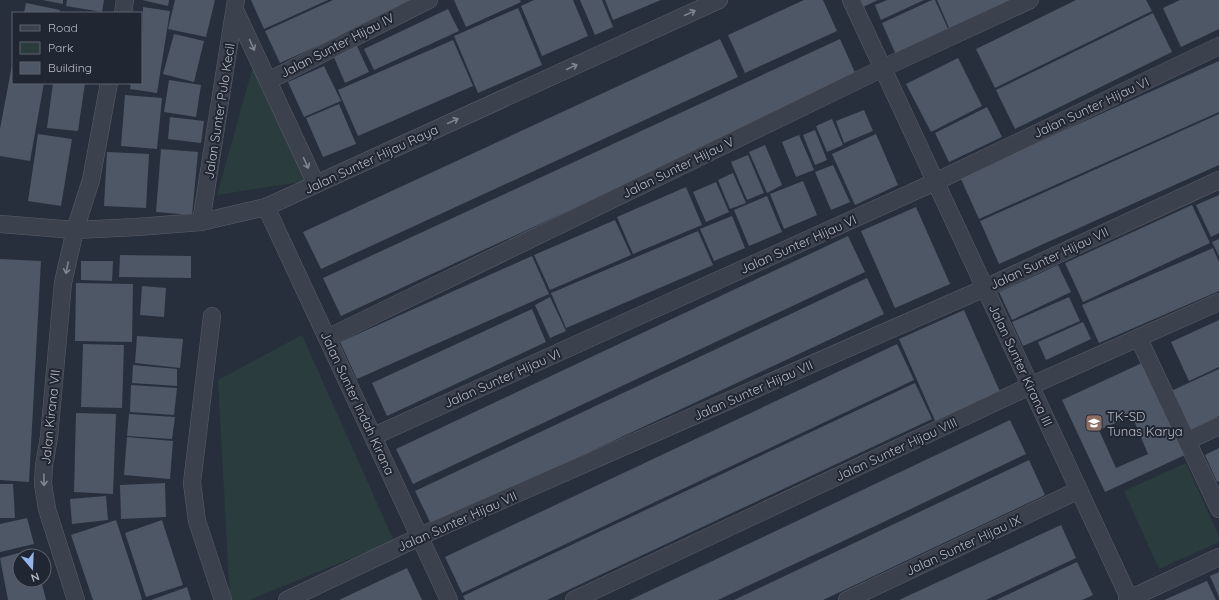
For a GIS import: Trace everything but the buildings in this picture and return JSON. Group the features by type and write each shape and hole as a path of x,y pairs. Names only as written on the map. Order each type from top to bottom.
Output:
{"street":[{"path":"123,12 125,0"},
{"name":"Jalan Sunter Hijau IV","path":"268,81 429,0"},
{"name":"Jalan Sunter Hijau Raya","path":"0,224 75,230 201,222 266,207 719,0"},
{"name":"Jalan Sunter Kirana III","path":"851,0 1129,600"},
{"name":"Jalan Sunter Hijau V","path":"327,338 883,68 1030,0"},
{"name":"Jalan Sunter Hijau IV","path":"236,5 268,81 316,184"},
{"name":"Jalan Sunter Pulo Kecil","path":"201,222 236,5"},
{"name":"Jalan Sunter Hijau VI","path":"374,436 935,182 1219,46"},
{"name":"Jalan Kirana VII","path":"76,600 47,509 44,484 44,466 49,437 64,283 75,230 91,180 108,84"},
{"name":"Jalan Sunter Hijau VII","path":"287,600 420,536 985,288 1219,180"},
{"name":"Jalan Sunter Indah Kirana","path":"266,207 450,600"},
{"name":"Jalan Sunter Hijau VIII","path":"574,600 1030,386 1139,339 1219,302"},
{"path":"212,316 192,483 197,521 223,600"},
{"path":"1139,339 1219,509"},
{"path":"1187,441 1219,426"},
{"name":"Jalan Sunter Hijau IX","path":"848,600 1079,490"},
{"path":"1129,600 1219,557"}],"green space":[{"path":"253,66 306,181 217,195"},
{"path":"302,335 394,541 249,600 230,600 218,380"},
{"path":"1186,463 1219,536 1219,542 1159,569 1124,491"}],"place":[{"name":"TK-SD Tunas Karya","path":"1094,423"}]}
